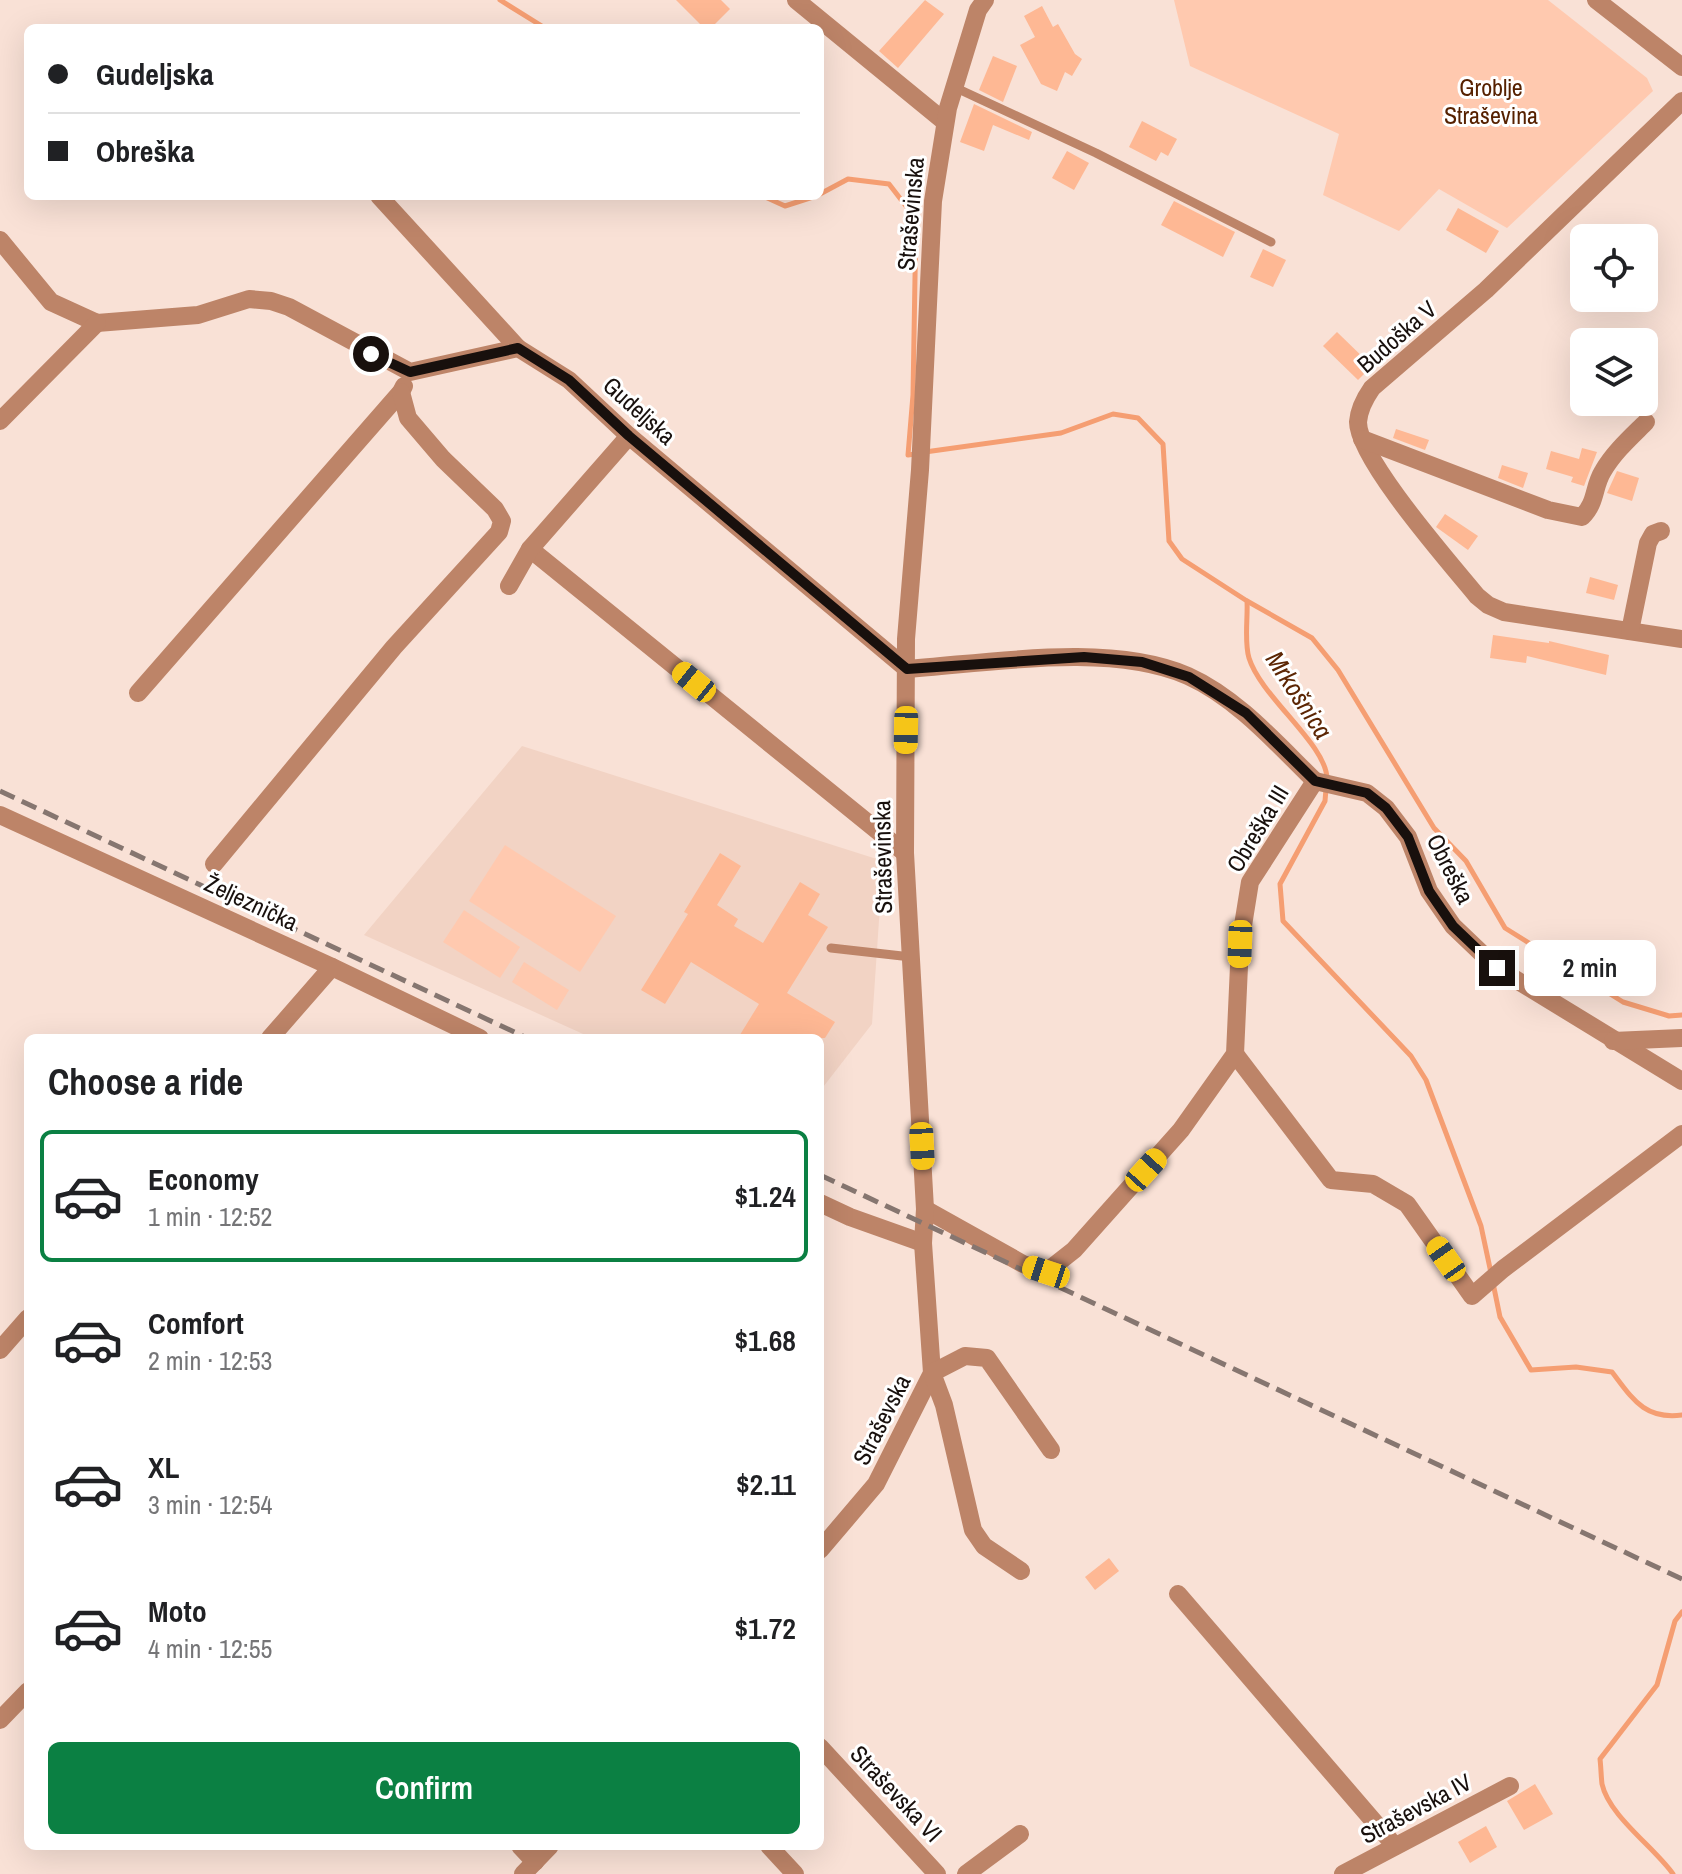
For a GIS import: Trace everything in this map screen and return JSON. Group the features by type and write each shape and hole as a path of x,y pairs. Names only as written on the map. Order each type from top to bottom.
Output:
{"street":[{"path":"796,0 945,122"},
{"name":"Straševinska","path":"923,1243 925,1209 905,853 906,639 920,470 933,201 945,122 954,87 978,10 985,0"},
{"path":"1596,0 1682,67"},
{"name":"Budoška V","path":"1362,439 1358,420 1363,401 1372,388 1486,290 1682,101"},
{"name":"Gudeljska","path":"383,200 518,348 569,380 629,436 907,669"},
{"path":"3,251 51,302 97,323 198,315 249,299 289,307 410,372 518,348"},
{"path":"0,421 97,323"},
{"path":"138,693 401,392 410,372"},
{"path":"214,864 394,647 499,532 502,521 495,509 443,459 408,418 401,392"},
{"path":"1362,439 1548,510 1582,517 1591,507 1602,473 1624,443 1646,422"},
{"path":"509,586 530,549 629,436"},
{"path":"1362,439 1395,495 1477,596 1488,605 1504,612 1682,639"},
{"path":"1630,631 1648,543 1653,534 1661,531"},
{"path":"530,549 905,853"},
{"path":"907,669 1084,657 1142,662 1189,677 1246,713 1315,781"},
{"name":"Obreška","path":"1315,781 1367,793 1386,808 1408,837 1429,891 1453,926 1497,968 1682,1081"},
{"name":"Obreška III","path":"1235,1054 1240,944 1250,882 1315,781"},
{"name":"Željeznička","path":"0,815 472,1034"},
{"path":"273,1034 332,967"},
{"path":"1613,1041 1682,1038"},
{"path":"925,1209 1023,1264 1046,1272 1074,1250 1181,1130 1235,1054 1331,1180 1373,1184 1407,1204 1472,1296 1503,1269 1682,1134"},
{"path":"824,1205 923,1243"},
{"name":"Straševska","path":"824,1545 876,1484 932,1373 923,1243"},
{"path":"0,1350 24,1323"},
{"path":"1021,1571 984,1546 973,1530 944,1405 932,1373 965,1356 987,1358 1051,1450"},
{"path":"1178,1594 1395,1846"},
{"path":"0,1720 24,1695"},
{"name":"Straševska VI","path":"824,1751 937,1874"},
{"name":"Straševska IV","path":"1343,1874 1510,1786"},
{"path":"966,1874 1020,1834"},
{"path":"529,1868 546,1850"},
{"path":"773,1850 795,1874"}],"lane":[{"path":"954,87 1096,153 1271,242"},
{"path":"831,948 911,957"}],"shaded area":[{"path":"522,746 883,861 872,1024 824,1086 824,1034 583,1034 364,935"}],"green space":[{"name":"Groblje Straševina","path":"1174,0 1548,0 1647,78 1653,91 1507,228 1439,189 1399,231 1323,195 1339,134 1190,66"},
{"path":"505,845 616,916 580,972 469,901"},
{"path":"464,910 520,947 500,978 443,942"},
{"path":"524,962 569,990 557,1010 512,982"}],"building":[{"path":"676,0 721,0 730,9 715,24 700,24"},
{"path":"925,0 944,14 898,68 879,51"},
{"path":"1042,6 1053,27 1058,24 1075,54 1082,59 1072,76 1065,72 1057,91 1041,84 1020,45 1035,37 1024,16"},
{"path":"993,56 1017,66 1003,102 979,90"},
{"path":"974,104 1032,132 1029,140 993,125 984,151 960,142"},
{"path":"1142,121 1177,139 1168,156 1161,152 1156,161 1129,147"},
{"path":"1067,151 1089,163 1074,190 1052,178"},
{"path":"1174,201 1235,232 1223,257 1161,225"},
{"path":"1458,208 1499,231 1486,253 1446,230"},
{"path":"1263,249 1286,260 1273,287 1250,277"},
{"path":"1337,332 1372,366 1358,380 1323,346"},
{"path":"1396,429 1429,440 1425,450 1393,438"},
{"path":"1582,448 1597,452 1584,486 1571,482 1573,477 1546,469 1551,451 1579,459"},
{"path":"1502,465 1528,473 1523,488 1498,478"},
{"path":"1617,471 1639,478 1632,501 1607,493"},
{"path":"1445,514 1478,536 1468,550 1436,527"},
{"path":"1590,577 1618,585 1614,600 1586,593"},
{"path":"1493,635 1549,641 1609,655 1606,675 1527,656 1526,663 1490,658"},
{"path":"720,853 741,866 717,905 738,919 734,926 763,943 800,882 820,894 808,915 828,927 787,993 835,1022 825,1038 824,1034 740,1034 759,1004 691,962 665,1004 641,990 688,914 684,912"},
{"path":"1109,1558 1119,1571 1095,1590 1085,1577"},
{"path":"1535,1784 1553,1814 1524,1830 1507,1801"},
{"path":"1486,1826 1497,1847 1470,1863 1458,1842"}],"waterway":[{"name":"Mrkošnica","path":"500,0 539,24"},
{"name":"Mrkošnica","path":"824,192 848,179 889,184 916,219 913,395 908,455 915,454"},
{"name":"Mrkošnica","path":"772,200 785,206 804,200"},
{"name":"Mrkošnica","path":"925,452 1061,433 1113,414 1138,418 1163,444 1169,541 1182,559 1247,601 1249,658 1266,689 1316,751 1327,779"},
{"path":"1247,601 1312,638 1338,670 1434,828 1466,861 1505,928 1623,1002 1669,1016 1682,1015"},
{"name":"Mrkošnica","path":"1326,789 1325,801 1280,884 1283,921 1411,1056 1426,1080 1481,1226 1491,1273"},
{"name":"Mrkošnica","path":"1493,1283 1500,1317 1531,1370 1576,1367 1612,1372 1633,1398 1648,1410 1669,1416 1682,1415"},
{"name":"Mrkošnica","path":"1673,1874 1613,1808 1602,1784 1600,1759 1657,1685 1675,1621 1682,1612"}],"railway":[{"path":"0,791 518,1034"},
{"path":"824,1177 1682,1579"}],"route":[{"path":"371,354 410,372 518,348 569,380 629,436 907,669 1084,657 1142,662 1189,677 1246,713 1315,781 1367,793 1386,808 1408,837 1429,891 1453,926 1497,968"}]}
